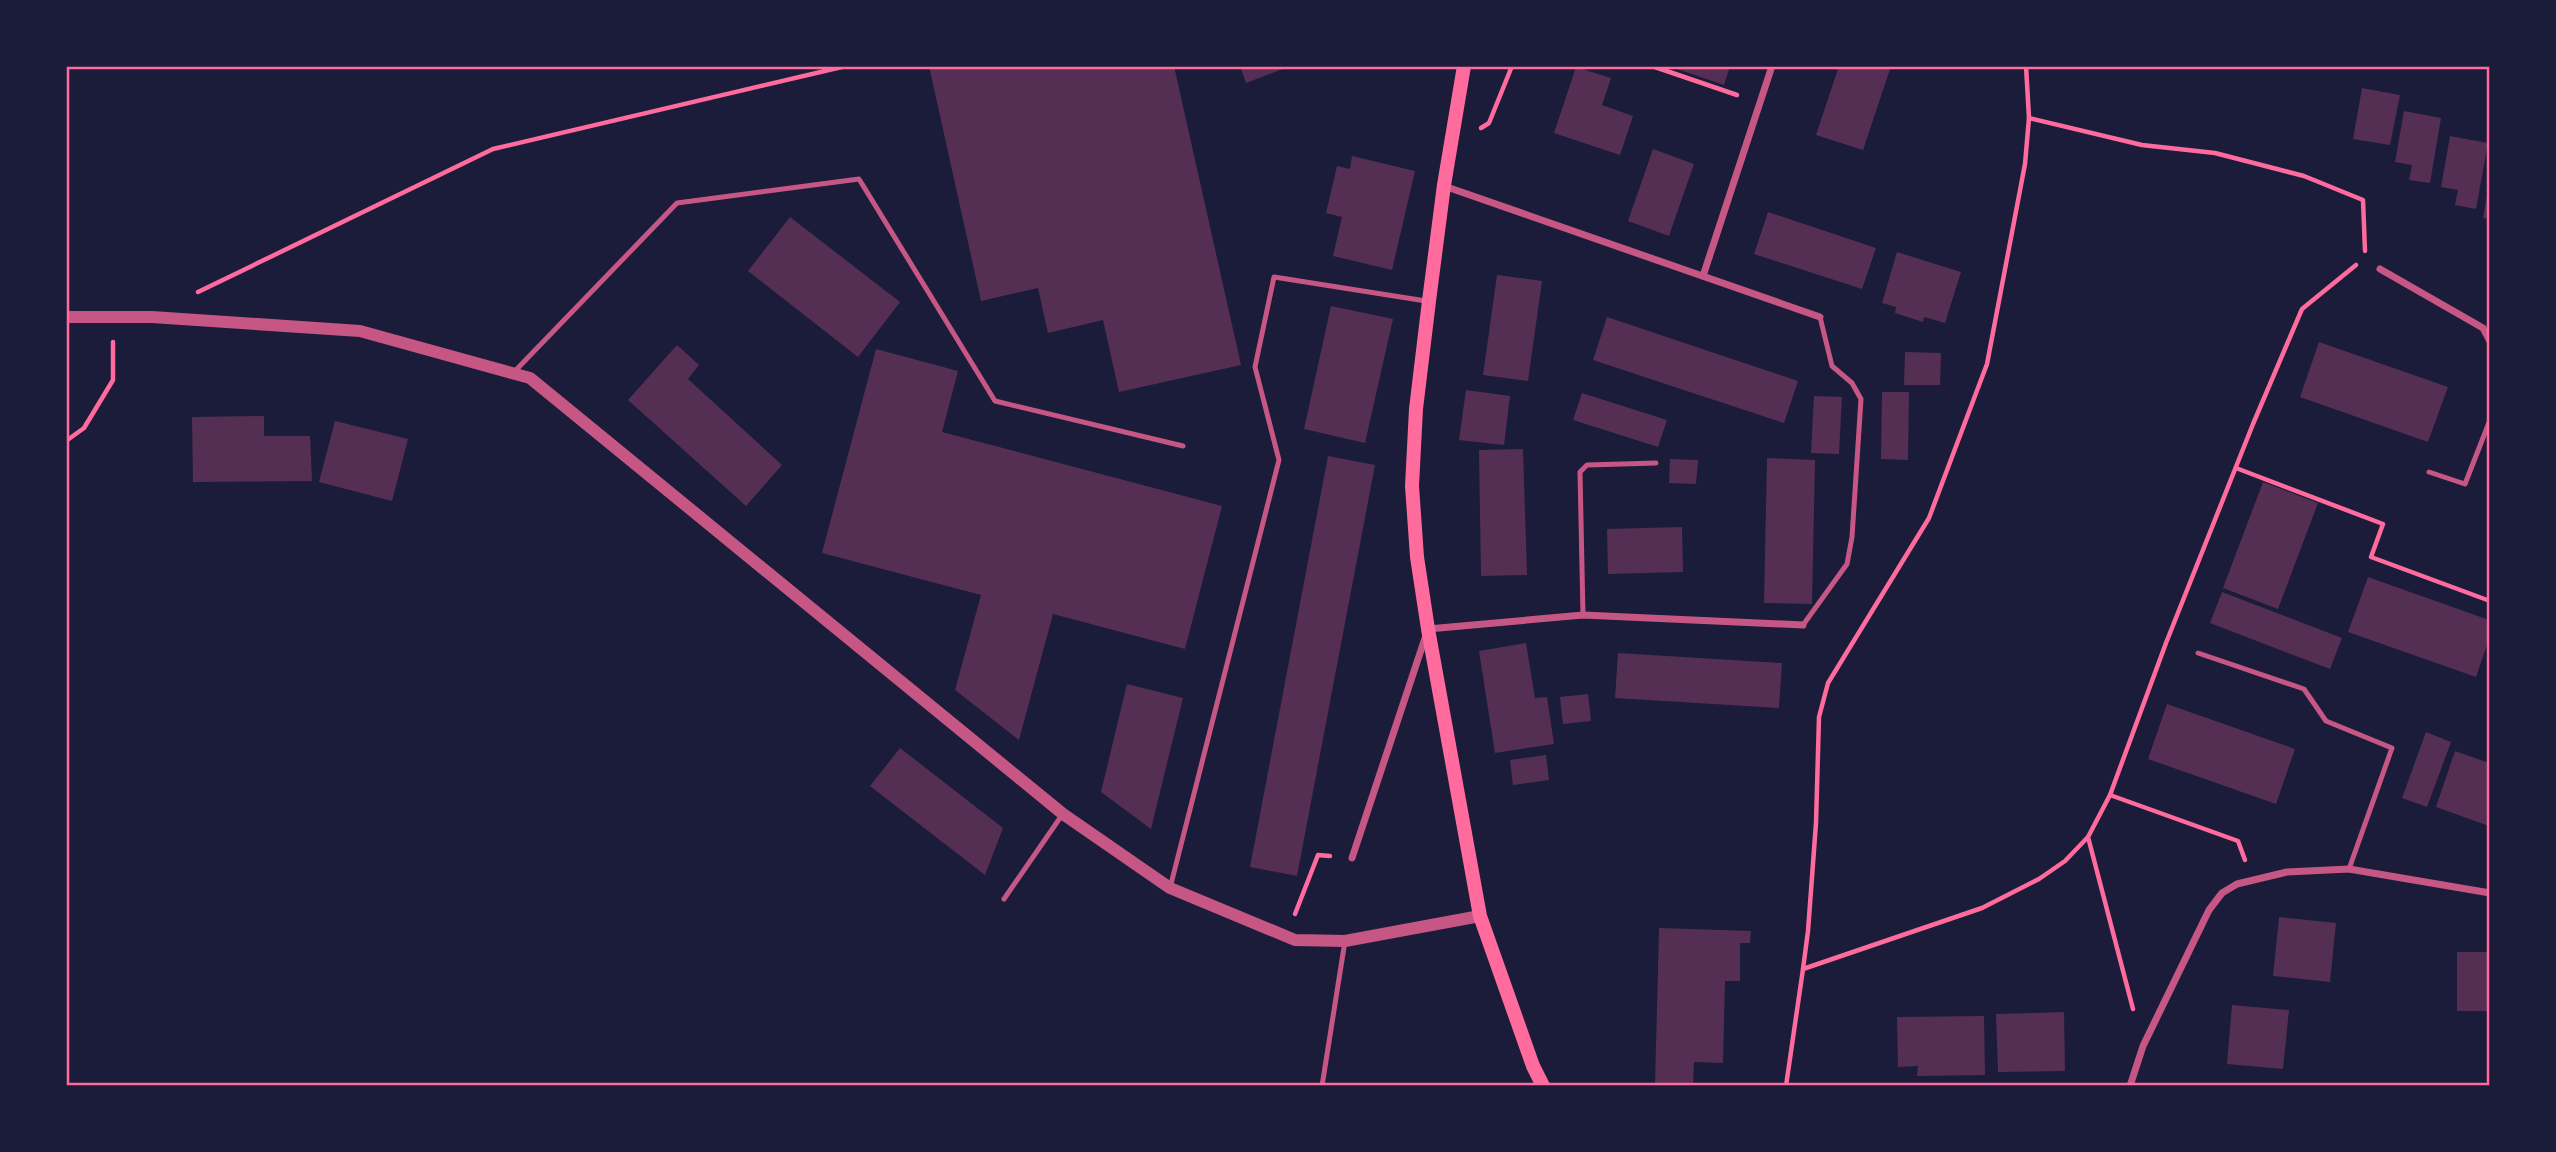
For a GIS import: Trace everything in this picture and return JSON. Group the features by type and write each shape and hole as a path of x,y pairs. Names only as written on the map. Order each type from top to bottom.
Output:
{"main road":[{"path":"1464,66 1444,186 1416,409 1412,486 1417,556 1480,916 1543,1086"}],"street":[{"path":"1703,276 1772,66"},
{"path":"1444,186 1821,317"},
{"path":"2380,269 2486,326 2490,341"},
{"path":"66,317 152,317 360,331 530,378 1063,814 1170,888 1295,940 1345,940 1480,916"},
{"path":"1352,858 1428,629 1584,615 1803,625"},
{"path":"2130,1086 2143,1046 2209,910 2222,893 2252,879 2287,872 2349,869 2490,892"}],"lane":[{"path":"512,373 677,203 859,178 995,401 1183,446"},
{"path":"1170,888 1279,460 1255,367 1274,277 1429,301"},
{"path":"1803,625 1847,564 1852,537 1861,399 1852,383 1832,366 1821,317"},
{"path":"2428,472 2465,484 2490,420"},
{"path":"1584,615 1580,472 1587,465 1656,463"},
{"path":"2198,653 2304,689 2326,721 2392,748 2349,869"},
{"path":"1004,898 1063,814"},
{"path":"1322,1086 1345,940"}],"path":[{"path":"197,293 494,149 846,66"},
{"path":"1453,144 1489,123 1512,66"},
{"path":"1652,66 1760,103"},
{"path":"1786,1086 1803,969 1815,836 1819,717 1828,683 1929,518 1987,364 2025,164 2029,118 2026,66"},
{"path":"2029,118 2142,145 2215,153 2304,176 2363,200 2365,258 2380,269"},
{"path":"66,441 84,428 113,380 113,317"},
{"path":"2236,468 2383,524 2371,557 2490,601"},
{"path":"2110,795 2238,841 2252,879"},
{"path":"1803,969 1982,908 2039,880 2065,861 2088,837"},
{"path":"1286,937 1318,855 1352,858"}],"building":[{"path":"929,66 1174,66 1241,365 1119,392 1103,320 1048,333 1038,288 981,301"},
{"path":"1240,66 1288,66 1288,67 1246,83"},
{"path":"1678,66 1730,66 1724,85 1677,69"},
{"path":"1839,66 1891,66 1863,150 1816,135"},
{"path":"1576,67 1611,78 1602,105 1633,116 1620,155 1554,133"},
{"path":"2362,88 2400,95 2390,145 2353,139"},
{"path":"2404,111 2441,118 2430,183 2409,180 2412,165 2395,162"},
{"path":"2450,136 2488,143 2476,209 2455,205 2458,190 2441,187"},
{"path":"1653,149 1694,164 1669,236 1628,221"},
{"path":"1352,156 1415,171 1392,270 1333,256 1342,217 1326,213 1337,166 1350,169"},
{"path":"2489,189 2489,219 2483,218"},
{"path":"1768,212 1876,248 1862,289 1754,254"},
{"path":"790,217 900,302 858,357 748,271"},
{"path":"1897,252 1961,272 1945,323 1924,317 1923,322 1895,313 1896,307 1882,303"},
{"path":"1497,275 1542,281 1528,381 1483,375"},
{"path":"1331,306 1393,319 1365,443 1304,429"},
{"path":"1607,317 1798,381 1784,423 1593,360"},
{"path":"2319,342 2448,387 2428,442 2300,397"},
{"path":"677,345 699,365 688,379 782,465 746,506 628,400"},
{"path":"876,349 958,371 942,432 1222,506 1185,649 1053,614 1019,740 955,690 981,595 822,553"},
{"path":"1905,352 1941,353 1940,385 1904,385"},
{"path":"1466,390 1510,396 1504,445 1459,440"},
{"path":"1882,392 1909,392 1908,460 1881,459"},
{"path":"1582,393 1667,420 1658,447 1573,420"},
{"path":"1814,396 1842,397 1839,454 1811,453"},
{"path":"264,416 264,436 310,436 312,481 193,482 192,417"},
{"path":"335,421 408,439 392,501 319,482"},
{"path":"1523,449 1527,575 1481,576 1479,450"},
{"path":"1328,456 1375,465 1297,876 1250,867"},
{"path":"1767,458 1815,460 1812,604 1764,603"},
{"path":"1670,459 1698,460 1696,484 1669,483"},
{"path":"2263,482 2318,503 2278,609 2223,588"},
{"path":"1682,527 1683,572 1608,574 1607,529"},
{"path":"2368,577 2489,620 2489,639 2476,677 2348,632"},
{"path":"2222,592 2342,638 2330,669 2210,623"},
{"path":"1526,643 1535,698 1547,697 1554,744 1495,753 1479,651"},
{"path":"1618,653 1782,663 1779,708 1615,698"},
{"path":"1127,684 1183,698 1151,829 1101,792"},
{"path":"1588,694 1591,721 1563,724 1560,697"},
{"path":"2167,704 2295,749 2276,804 2148,759"},
{"path":"2426,732 2451,742 2427,807 2402,798"},
{"path":"900,748 1003,828 985,875 870,786"},
{"path":"2455,751 2489,763 2489,826 2436,807"},
{"path":"1546,755 1549,780 1513,785 1510,760"},
{"path":"2279,917 2336,923 2330,982 2273,976"},
{"path":"1659,928 1751,931 1750,943 1740,943 1740,981 1725,981 1723,1063 1694,1062 1693,1086 1655,1086"},
{"path":"2457,952 2489,952 2489,1011 2457,1011"},
{"path":"2232,1005 2289,1010 2283,1069 2227,1064"},
{"path":"2064,1012 2065,1071 1998,1072 1996,1014"},
{"path":"1984,1016 1985,1075 1917,1076 1918,1066 1898,1067 1897,1017"}]}
